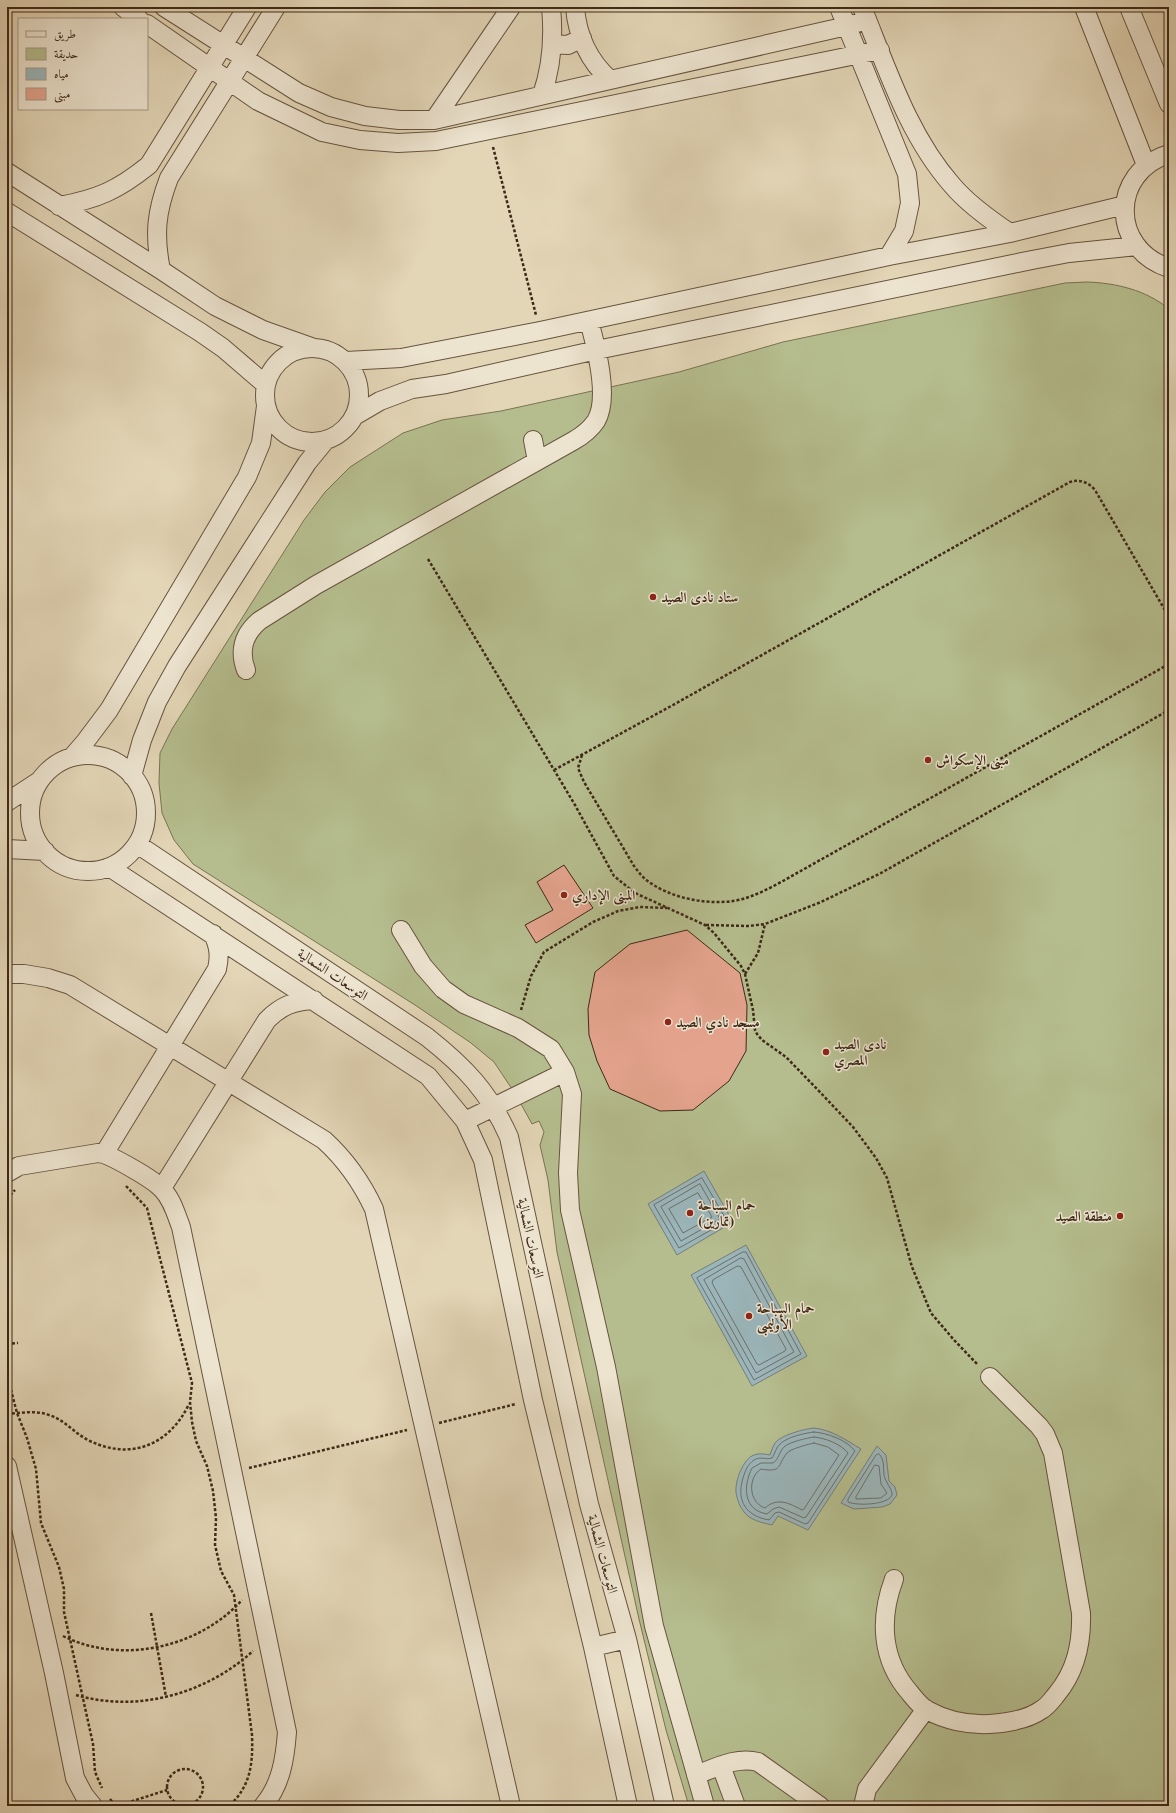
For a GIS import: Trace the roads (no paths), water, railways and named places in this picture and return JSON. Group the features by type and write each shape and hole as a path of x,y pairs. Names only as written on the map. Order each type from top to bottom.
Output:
{"street":[{"path":"123,7 139,18"},
{"path":"164,7 299,93 331,107 365,116 392,120 434,120 847,26 865,13 911,123 929,156 952,186 974,206 1010,234"},
{"path":"59,206 84,202 108,193 130,181 149,165 247,7"},
{"path":"161,270 157,247 156,223 160,200 169,178 276,7"},
{"path":"434,120 511,7"},
{"path":"542,95 547,79 552,44 553,28 551,7"},
{"path":"575,7 582,38 591,59 597,68 610,80"},
{"path":"839,7 907,174 910,203 904,231 889,256"},
{"path":"1084,7 1146,165"},
{"path":"1129,7 1169,104"},
{"path":"148,25 258,101 322,132 360,140 398,144 436,141 858,56 880,50"},
{"path":"552,44 568,45 582,38"},
{"path":"1169,154 1146,165 1132,182 1125,205 1127,226 1137,246 1146,256 1156,263 1169,268"},
{"path":"7,172 215,306 263,330 314,348 337,354 346,362 354,373 359,387 360,401 356,415 348,426 338,435 325,441 310,443 295,439 282,432 273,422 264,398 265,384 270,372 278,362 289,353 301,349 314,348"},
{"path":"346,362 380,360 422,354 540,331 889,256 1010,234 1125,205"},
{"path":"7,212 200,332 223,348 265,384"},
{"path":"356,415 380,401 412,389 446,384 598,350 1032,260 1069,253 1137,246"},
{"path":"246,670 243,661 243,643 252,627 259,621 316,585 584,434 596,420 600,411 602,396 598,350 589,321"},
{"path":"72,757 109,710 247,477 261,443 266,406"},
{"path":"533,440 537,461"},
{"path":"132,776 142,740 156,702 177,666 307,462 325,441"},
{"path":"85,755 98,756 111,760 123,767 132,776 139,786 146,809 142,833 137,844 120,861 96,870 82,870 68,867 45,851 37,840 31,825 30,809 33,793 39,781 48,770 59,762 72,757 85,755"},
{"path":"7,802 39,781"},
{"name":"التوسعات الشمالية","path":"137,844 427,1037 462,1066 477,1082 494,1106 509,1137 590,1504 627,1639 665,1806"},
{"path":"7,850 45,851"},
{"path":"109,866 428,1076 465,1120 483,1160 533,1400 593,1647 628,1806"},
{"path":"401,930 423,966 443,989 464,1004 518,1028 551,1049 565,1072 572,1094 568,1173 570,1210 606,1367 654,1626 705,1806"},
{"path":"104,1154 169,1045 217,969 220,957 218,945 213,934"},
{"path":"7,974 24,974 48,978 70,985 324,1140 340,1155 365,1189 374,1209 511,1806"},
{"path":"162,1188 267,1020 276,1011 288,1004 300,1000 314,1000"},
{"path":"465,1120 565,1072"},
{"path":"7,1173 19,1166 98,1153 104,1154 158,1184 174,1207 181,1228 287,1732 285,1756 279,1779 263,1806"},
{"path":"894,1579 885,1611 886,1644 896,1674 905,1687 926,1709 954,1720 968,1723 998,1723 1028,1716 1042,1710 1062,1688 1070,1675 1080,1645 1081,1613 1050,1443 1040,1426 990,1377"},
{"path":"7,1466 58,1690 76,1778 84,1795 93,1806"},
{"path":"593,1647 627,1639"},
{"path":"863,1806 867,1790 926,1709"},
{"path":"696,1775 741,1760 758,1762 820,1806"},
{"path":"721,1766 736,1806"}],"water":[{"name":"حمام السباحة (تمارين)","path":"704,1171 733,1222 677,1255 648,1204"},
{"name":"حمام السباحة الأوليمبى","path":"746,1245 807,1356 752,1386 691,1275"},
{"path":"814,1428 833,1433 861,1449 808,1530 778,1516 772,1525 756,1520 745,1514 738,1500 736,1487 740,1471 746,1461 756,1454 770,1455 775,1443 782,1437"},
{"path":"877,1446 886,1455 889,1481 895,1487 897,1495 890,1504 882,1507 854,1509 841,1503"}],"place":[{"name":"ستاد نادى الصيد","path":"653,597"},
{"name":"مبنى الإسكواش","path":"928,760"},
{"name":"المبنى الإداري","path":"564,895"},
{"name":"مسجد نادي الصيد","path":"668,1022"},
{"name":"نادى الصيد المصري","path":"826,1052"},
{"name":"حمام السباحة (تمارين)","path":"690,1213"},
{"name":"منطقة الصيد","path":"1120,1216"},
{"name":"حمام السباحة الأوليمبى","path":"749,1316"}]}
